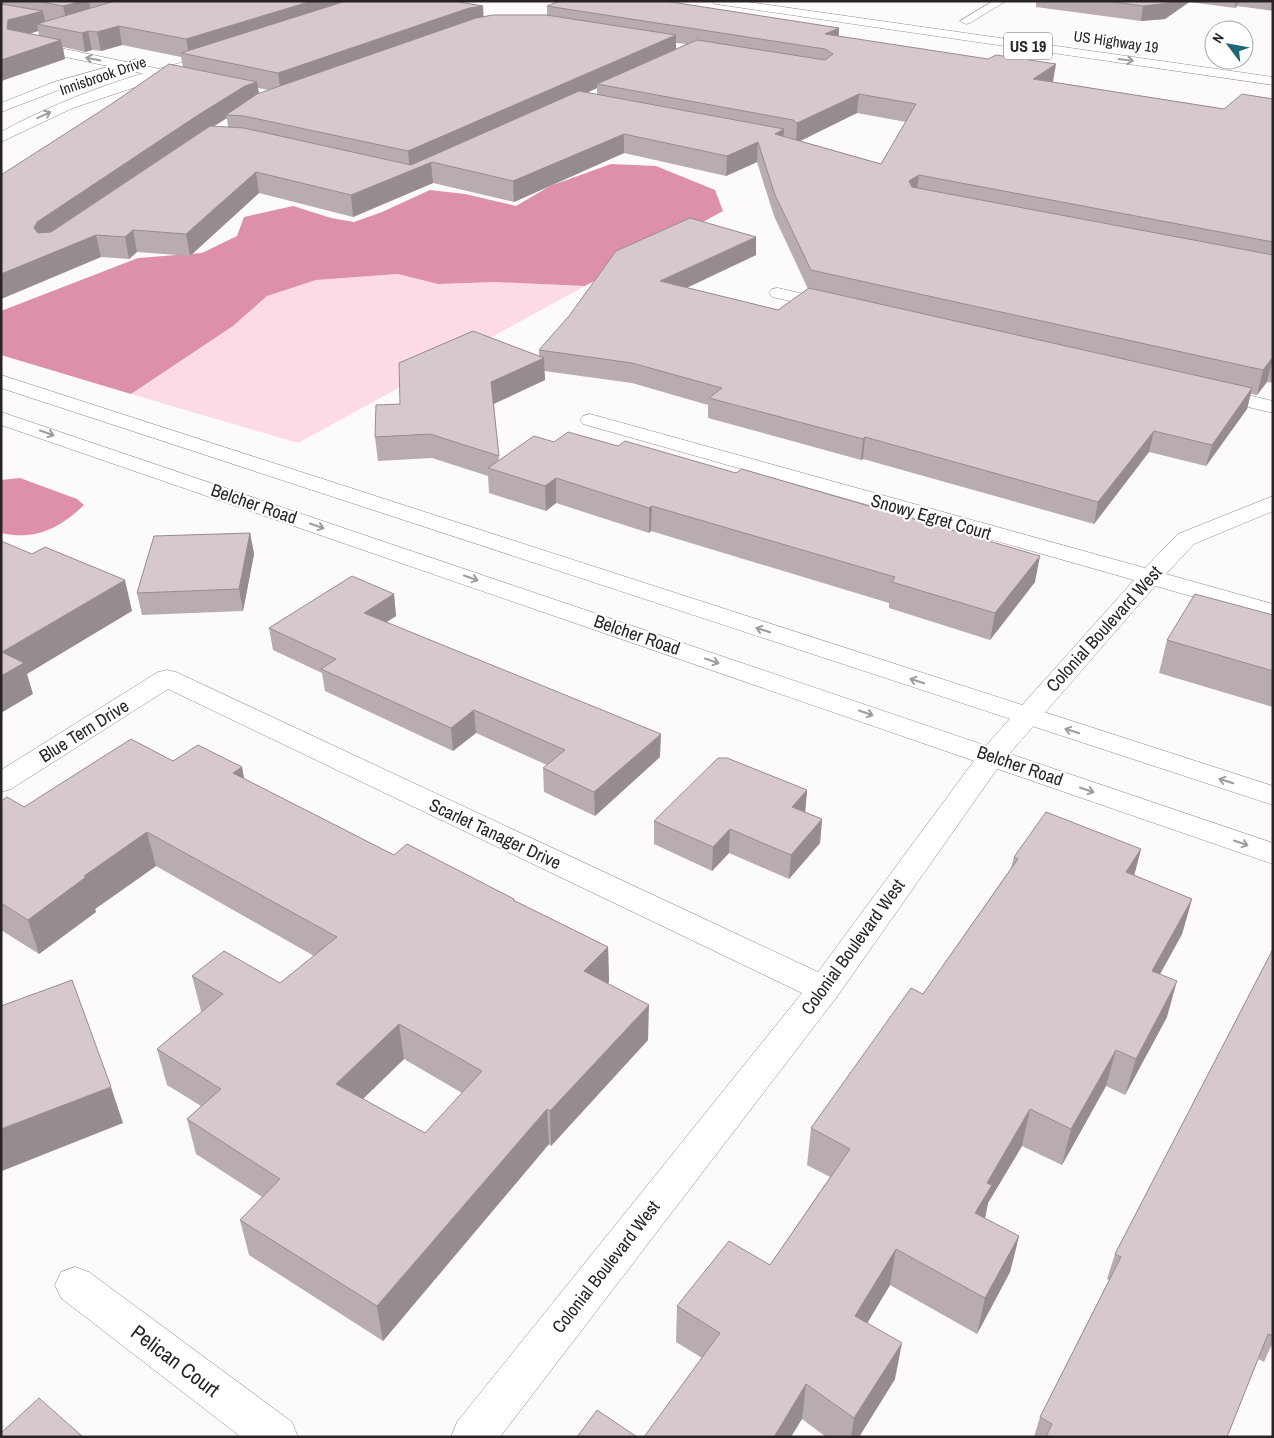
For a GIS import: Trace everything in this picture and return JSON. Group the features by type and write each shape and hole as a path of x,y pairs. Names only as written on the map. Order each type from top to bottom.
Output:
{"main road":[{"name":"US Highway 19","path":"716,1 1273,81"},
{"path":"783,11 929,22 961,20 1001,1"},
{"name":"US 19","path":"961,20 985,23"},
{"path":"963,36 994,33 1168,53"},
{"path":"43,36 17,43 198,81"},
{"path":"32,60 60,52"},
{"name":"Innisbrook Drive","path":"1,108 59,85 154,57"},
{"name":"Innisbrook Drive","path":"1,138 48,114 133,82 198,62"},
{"path":"69,68 161,88"},
{"path":"778,293 846,309"},
{"path":"1,381 1273,796"},
{"path":"1195,389 1273,407"},
{"name":"Belcher Road","path":"1,418 992,756 1273,854"},
{"name":"Snowy Egret Court","path":"590,420 1273,612"},
{"name":"Colonial Boulevard West","path":"473,1437 824,989 992,756 1148,578 1186,539 1273,503"},
{"name":"Blue Tern Drive","path":"1,782 167,678"},
{"name":"Scarlet Tanager Drive","path":"167,678 824,989"},
{"name":"Pelican Court","path":"75,1285 276,1437"}],"shaded area":[{"path":"611,164 656,166 715,190 723,211 585,286 495,282 438,284 398,274 316,280 267,296 233,326 131,394 1,355 1,311 138,258 202,253 237,236 244,217 293,206 331,218 354,222 382,212 430,190 465,194 516,206 550,186"},
{"path":"398,274 438,284 495,282 585,286 298,443 131,394 233,326 267,296 316,280"},
{"path":"20,478 77,499 84,505 66,520 46,531 25,535 1,533 1,480"}],"building":[{"path":"36,1 82,1 63,6"},
{"path":"115,1 312,1 186,39 119,26 97,32 88,31 82,33 37,24"},
{"path":"346,1 453,1 483,6 469,8 278,73 181,53"},
{"path":"560,1 665,1 839,28 825,34 988,59 996,55 1056,64 1033,79 1224,109 1242,94 1273,99 1273,242 919,175 909,181 912,187 1273,255 1273,357 1263,370 811,270 775,195 758,142 727,156 624,134 513,181 432,162 351,195 256,172 186,234 133,230 125,237 96,235 1,274 1,175 110,105 169,64 257,82 245,86 198,115 37,222 34,228 38,233 51,232 210,126 244,128 411,165 579,91 784,129 775,134 881,164 916,104 859,94 797,123 793,120 597,84 697,40 825,60 833,54 825,49 547,6"},
{"path":"1108,1 1171,1 1143,6"},
{"path":"1,4 43,11 8,20 7,29 61,40 1,60"},
{"path":"493,15 546,15 676,35 408,151 244,116 226,115 257,94 476,18"},
{"path":"690,218 756,237 660,281 778,310 809,288 1252,388 1212,445 1154,431 1098,502 865,437 863,439 709,398 722,388 632,363 539,350 569,316 616,251"},
{"path":"473,331 544,358 491,382 499,456 430,434 375,437 376,405 400,404 399,363"},
{"path":"568,432 618,446 625,441 736,473 742,469 1040,556 995,613 892,582 895,577 652,506 649,508 556,478 545,486 488,468 534,436 554,442"},
{"path":"250,533 239,589 137,593 154,536"},
{"path":"1,541 32,554 45,547 125,580 2,652 24,663 1,676"},
{"path":"352,576 394,594 364,613 661,734 594,792 543,768 565,750 474,710 451,728 321,669 336,659 269,628"},
{"path":"1195,594 1273,615 1273,671 1167,640"},
{"path":"131,739 173,761 198,745 242,767 233,773 394,855 407,844 608,947 584,971 649,1005 550,1111 547,1109 377,1306 240,1220 280,1179 187,1119 221,1089 157,1049 223,994 192,976 224,951 280,983 337,937 147,832 84,876 86,877 28,920 1,903 1,801 7,797 24,807","holes":["399,1024 482,1071 425,1133 336,1084"]},
{"path":"718,758 727,758 807,790 792,807 822,819 791,855 730,829 713,847 654,821"},
{"path":"1046,812 1141,849 1126,872 1192,899 1152,971 1177,981 1136,1059 1116,1050 1071,1129 1030,1109 987,1183 992,1185 975,1213 1019,1236 985,1298 896,1249 855,1316 902,1343 854,1418 806,1384 774,1437 644,1437 720,1333 677,1306 729,1241 770,1265 850,1149 811,1128 911,988 923,994 1018,859 1014,857"},
{"path":"1273,949 1273,1336 1268,1334 1227,1437 1046,1437 1052,1424 1040,1417 1121,1257 1115,1254"},
{"path":"72,980 111,1087 1,1129 1,1006"},
{"path":"39,1398 83,1437 1,1437 1,1433"},
{"path":"597,1410 637,1437 577,1437"}]}
